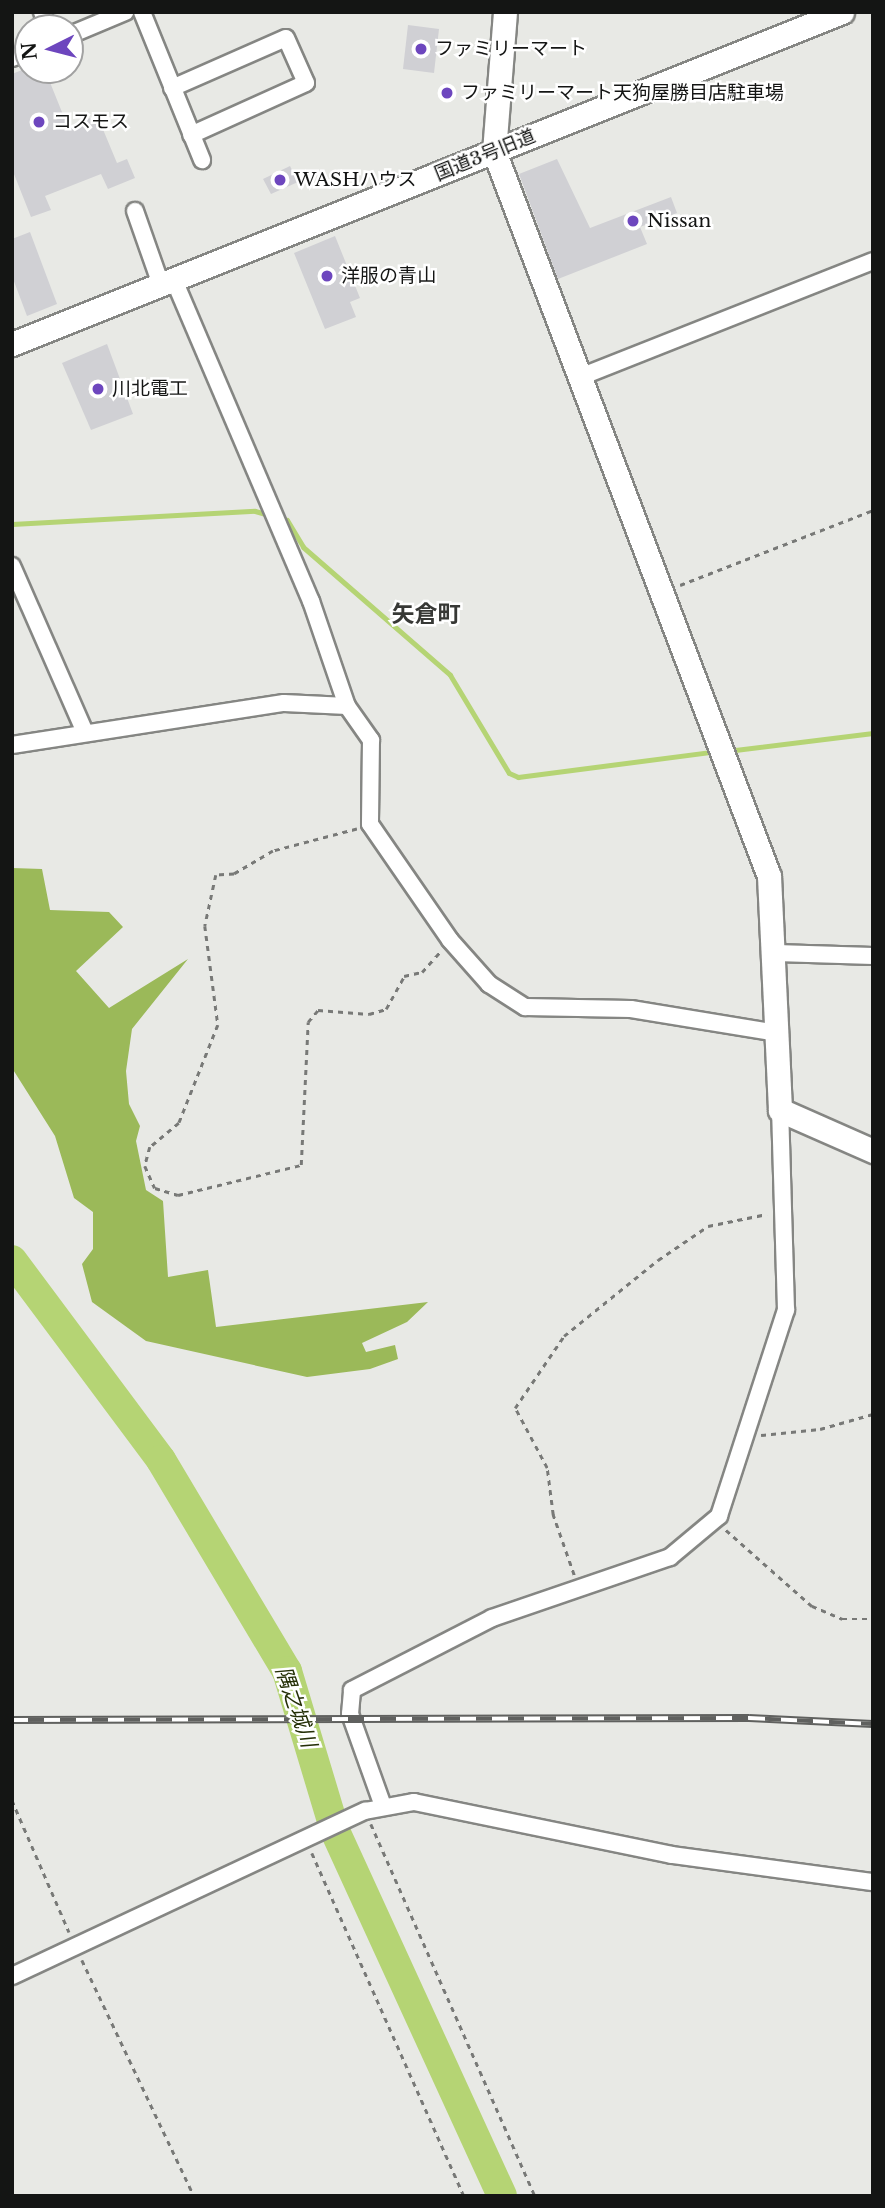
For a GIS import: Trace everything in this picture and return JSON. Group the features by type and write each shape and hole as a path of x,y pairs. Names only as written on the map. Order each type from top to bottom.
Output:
{"street":[{"path":"84,29 125,12"},
{"path":"142,12 202,160"},
{"path":"383,1806 350,1714 352,1690 492,1618 670,1557 716,1520 747,1437 786,1310 776,953 769,876 726,751 494,151 505,12"},
{"name":"国道3号旧道","path":"12,344 842,12"},
{"path":"173,88 286,38 306,83 191,135"},
{"path":"135,211 273,515 347,706 371,740 370,824 450,940 489,984 525,1007 631,1009 778,1033"},
{"path":"580,376 873,261"},
{"path":"12,566 84,730"},
{"path":"12,745 84,730 284,703 347,706"},
{"path":"776,953 873,956"},
{"path":"780,1110 873,1151"},
{"path":"12,1976 365,1811 414,1802 673,1855 873,1882"}],"path":[{"path":"663,592 873,510"},
{"path":"370,824 273,851 234,874 216,875 205,926 218,1025 179,1123 150,1147 145,1167 155,1188 178,1195 301,1165 308,1022 318,1010 386,1009 404,976 422,972 450,940"},
{"path":"579,1588 553,1515 547,1468 515,1408 564,1336 658,1260 708,1226 783,1211"},
{"path":"747,1437 820,1429 873,1414"},
{"path":"716,1520 768,1573 812,1606 842,1619 873,1619"},
{"path":"12,1800 76,1947 194,2196"},
{"path":"365,1811 535,2196"},
{"path":"306,1840 464,2196"}],"green space":[{"path":"12,868 42,869 50,910 109,912 123,927 76,971 109,1008 188,959 132,1029 126,1071 129,1104 140,1126 136,1141 146,1190 163,1201 168,1277 208,1270 216,1327 428,1302 407,1322 362,1343 366,1352 395,1345 398,1359 370,1369 307,1377 146,1341 92,1302 82,1264 93,1249 93,1212 74,1198 55,1136 12,1068"}],"building":[{"name":"ファミリーマート","path":"408,25 439,29 434,73 403,69"},
{"name":"コスモス","path":"14,73 14,84 51,84 68,127 97,115 117,163 127,159 135,178 108,189 101,174 45,196 51,210 31,217 12,169"},
{"name":"Nissan","path":"557,159 590,228 671,197 677,213 640,227 647,244 558,279 519,174"},
{"name":"WASHハウス","path":"290,166 298,182 271,194 263,179"},
{"path":"30,232 57,304 27,316 12,276 12,239"},
{"name":"洋服の青山","path":"335,236 360,298 350,302 356,317 325,329 294,253"},
{"name":"川北電工","path":"107,344 133,414 91,430 62,363"}],"waterway":[{"path":"12,524 255,511 287,520 303,547 450,675 509,773 518,777 717,751"},
{"path":"727,751 873,733"},
{"name":"隅之城川","path":"12,1260 161,1460 287,1671 335,1831 502,2196"}],"railway":[{"path":"12,1720 749,1718 873,1724"}],"place":[{"name":"ファミリーマート","path":"421,49"},
{"name":"ファミリーマート天狗屋勝目店駐車場","path":"447,93"},
{"name":"コスモス","path":"39,122"},
{"name":"WASHハウス","path":"280,180"},
{"name":"Nissan","path":"633,221"},
{"name":"洋服の青山","path":"327,276"},
{"name":"川北電工","path":"98,389"}],"district":[{"name":"矢倉町","path":"426,614"}]}
